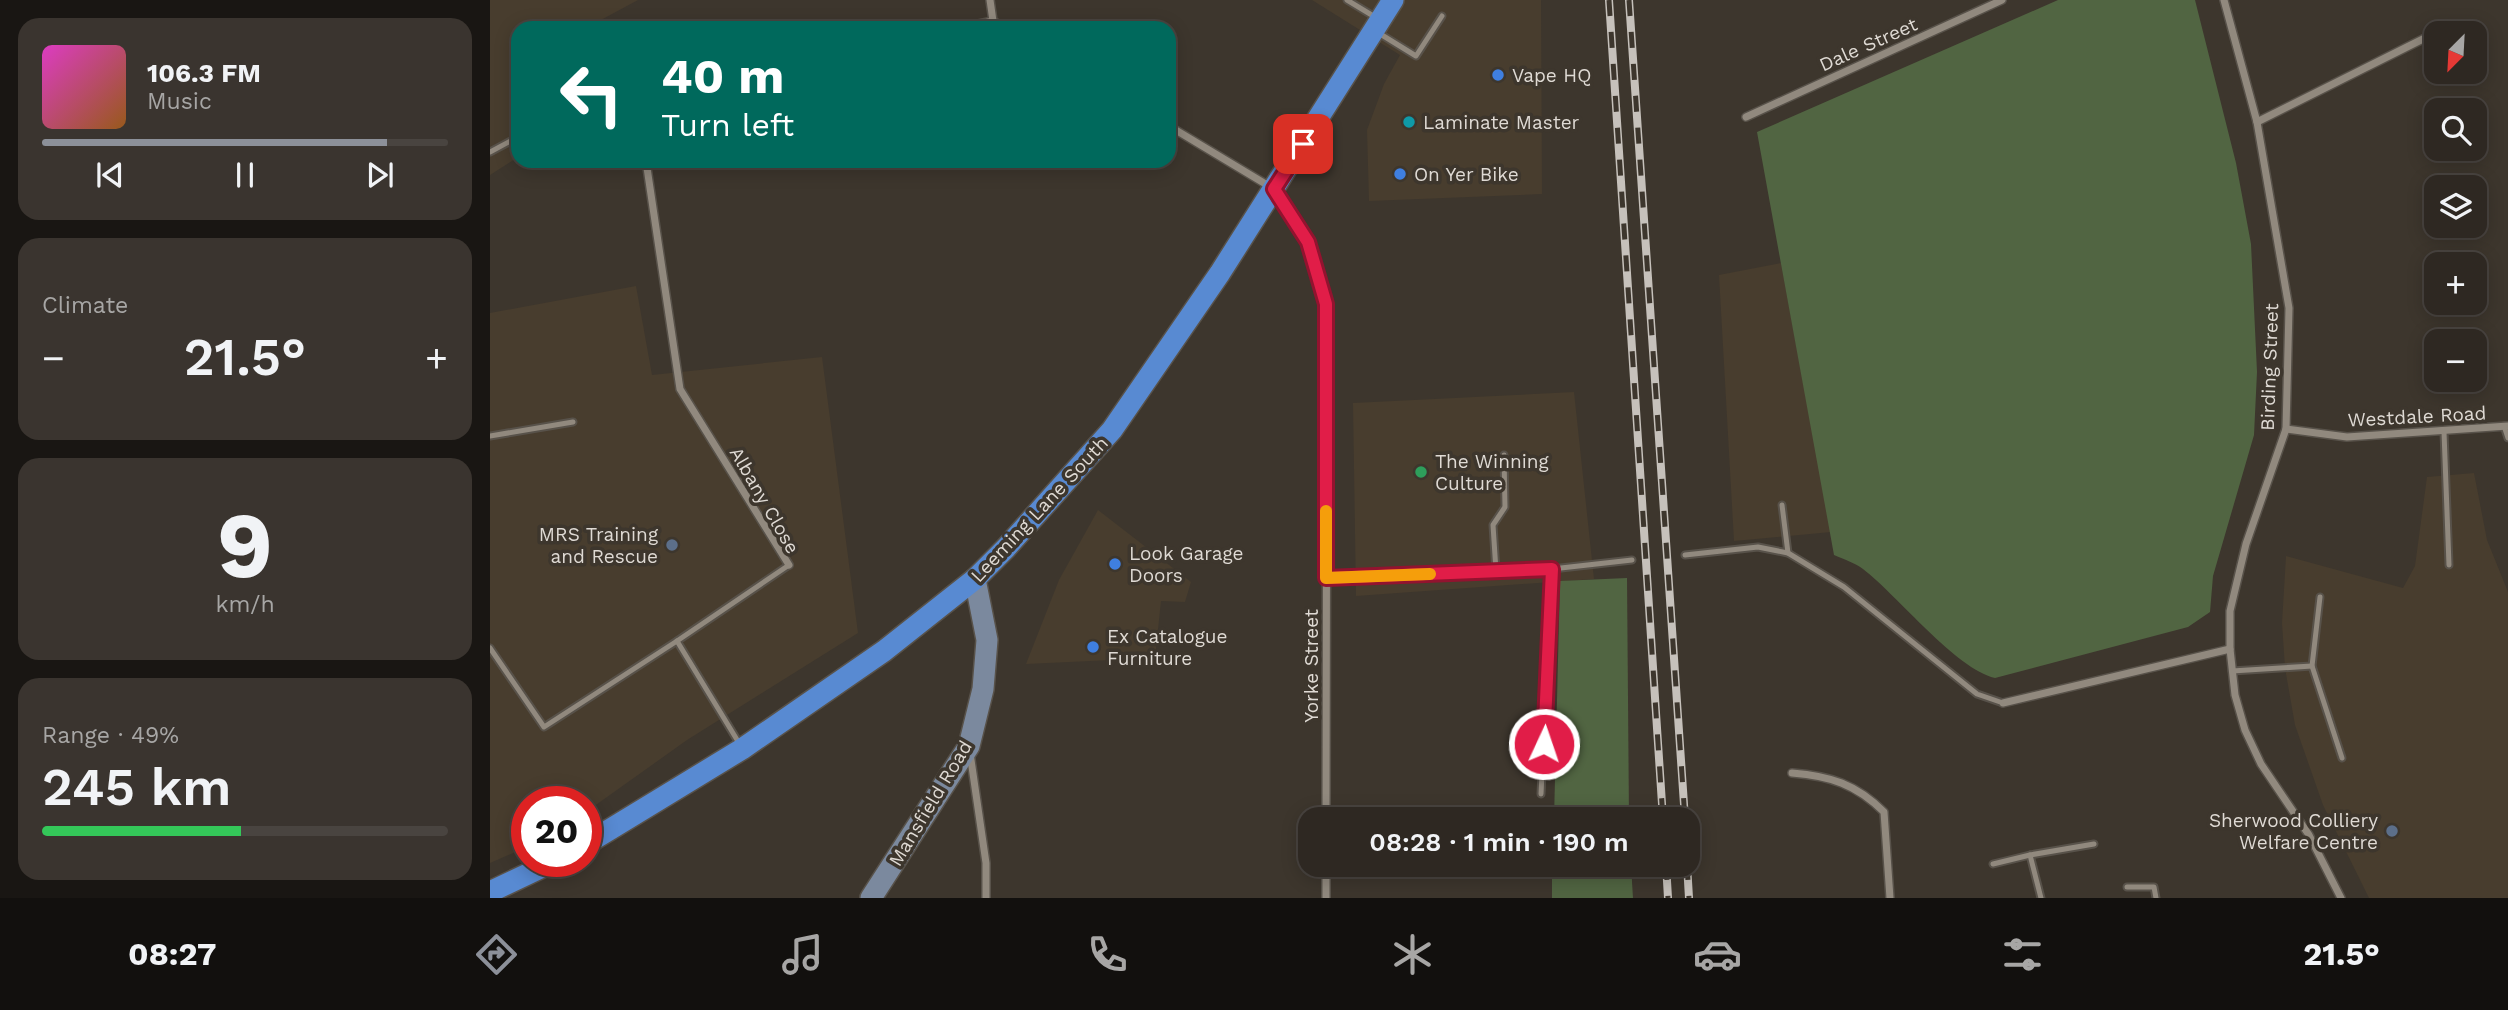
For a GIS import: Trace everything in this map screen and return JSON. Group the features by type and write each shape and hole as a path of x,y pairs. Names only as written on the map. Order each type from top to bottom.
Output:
{"highway":[{"name":"Leeming Lane South","path":"602,834 742,749 884,651 975,579 1006,548 1112,430 1220,273 1393,0"},
{"path":"490,892 521,877"}],"main road":[{"name":"Mansfield Road","path":"871,898 969,746 983,689 987,640 975,579"}],"street":[{"path":"990,0 993,21"},
{"name":"Dale Street","path":"1746,117 2002,0"},
{"name":"Birding Street","path":"2224,0 2257,122 2289,308 2286,429 2246,544 2230,611 2230,649 2235,695 2245,730 2261,764 2309,835 2341,898"},
{"path":"2257,122 2424,38"},
{"path":"1176,130 1274,189"},
{"name":"Albany Close","path":"647,168 680,388 789,565"},
{"name":"Yorke Street","path":"1274,189 1308,242 1326,304 1326,807"},
{"name":"Westdale Road","path":"2286,429 2347,437 2506,426"},
{"path":"2003,703 2230,649"},
{"path":"969,746 986,863 986,898"},
{"path":"1792,773 1822,775 1866,794 1884,812 1890,898"},
{"path":"1326,877 1326,898"}],"lane":[{"path":"1347,0 1416,56 1442,16"},
{"path":"490,152 511,141"},
{"path":"490,436 573,422"},
{"path":"2506,426 2508,438"},
{"path":"2444,432 2449,565"},
{"path":"1496,571 1493,525 1505,507 1504,455"},
{"path":"1782,505 1788,553"},
{"path":"1685,555 1758,547 1788,553 1844,587 1977,694 2003,703"},
{"path":"1326,578 1552,569 1632,560"},
{"name":"Albany Close","path":"490,648 544,727 789,565"},
{"path":"1541,794 1552,569"},
{"path":"2320,597 2312,666 2342,758"},
{"path":"677,641 742,749"},
{"path":"2232,671 2312,666"},
{"path":"1993,864 2094,844"},
{"path":"2030,855 2040,898"},
{"path":"2126,887 2154,887 2156,898"}],"shaded area":[{"path":"490,0 638,0 599,21 511,21 511,162 490,175"},
{"path":"1312,0 1541,0 1542,194 1369,201 1367,130 1384,84 1400,55"},
{"path":"1781,263 1831,532 1734,541 1719,275"},
{"path":"636,286 652,375 822,357 858,633 687,740 602,801 602,786 511,786 511,854 490,863 490,313"},
{"path":"1574,392 1594,579 1356,596 1353,403"},
{"path":"2474,473 2487,540 2508,592 2508,898 2369,898 2323,805 2295,725 2285,668 2282,623 2286,556 2403,588 2415,566 2427,477"},
{"path":"1098,510 1191,582 1185,602 1161,601 1155,658 1026,664 1059,580"}],"green space":[{"path":"2058,0 2195,0 2236,163 2251,244 2257,372 2254,435 2213,576 2210,612 2188,627 1995,678 1980,672 1945,647 1863,569 1834,555 1757,132"},
{"path":"1627,578 1629,807 1554,807 1560,581"},
{"path":"1552,877 1632,877 1633,898 1552,898"}],"railway":[{"path":"1609,0 1662,807"},
{"path":"1629,0 1684,807"},
{"path":"1667,877 1668,898"},
{"path":"1688,877 1689,898"}],"slow traffic":[{"path":"1326,511 1326,578 1430,574"}],"place":[{"name":"Vape HQ","path":"1498,75"},
{"name":"Laminate Master","path":"1409,122"},
{"name":"On Yer Bike","path":"1400,174"},
{"name":"The Winning Culture","path":"1421,472"},
{"name":"MRS Training and Rescue","path":"672,545"},
{"name":"Look Garage Doors","path":"1115,564"},
{"name":"Ex Catalogue Furniture","path":"1093,647"},
{"name":"Sherwood Colliery Welfare Centre","path":"2392,831"}],"route":[{"path":"1303,144 1274,189 1308,242 1326,304 1326,578 1552,569 1544,744"}]}
